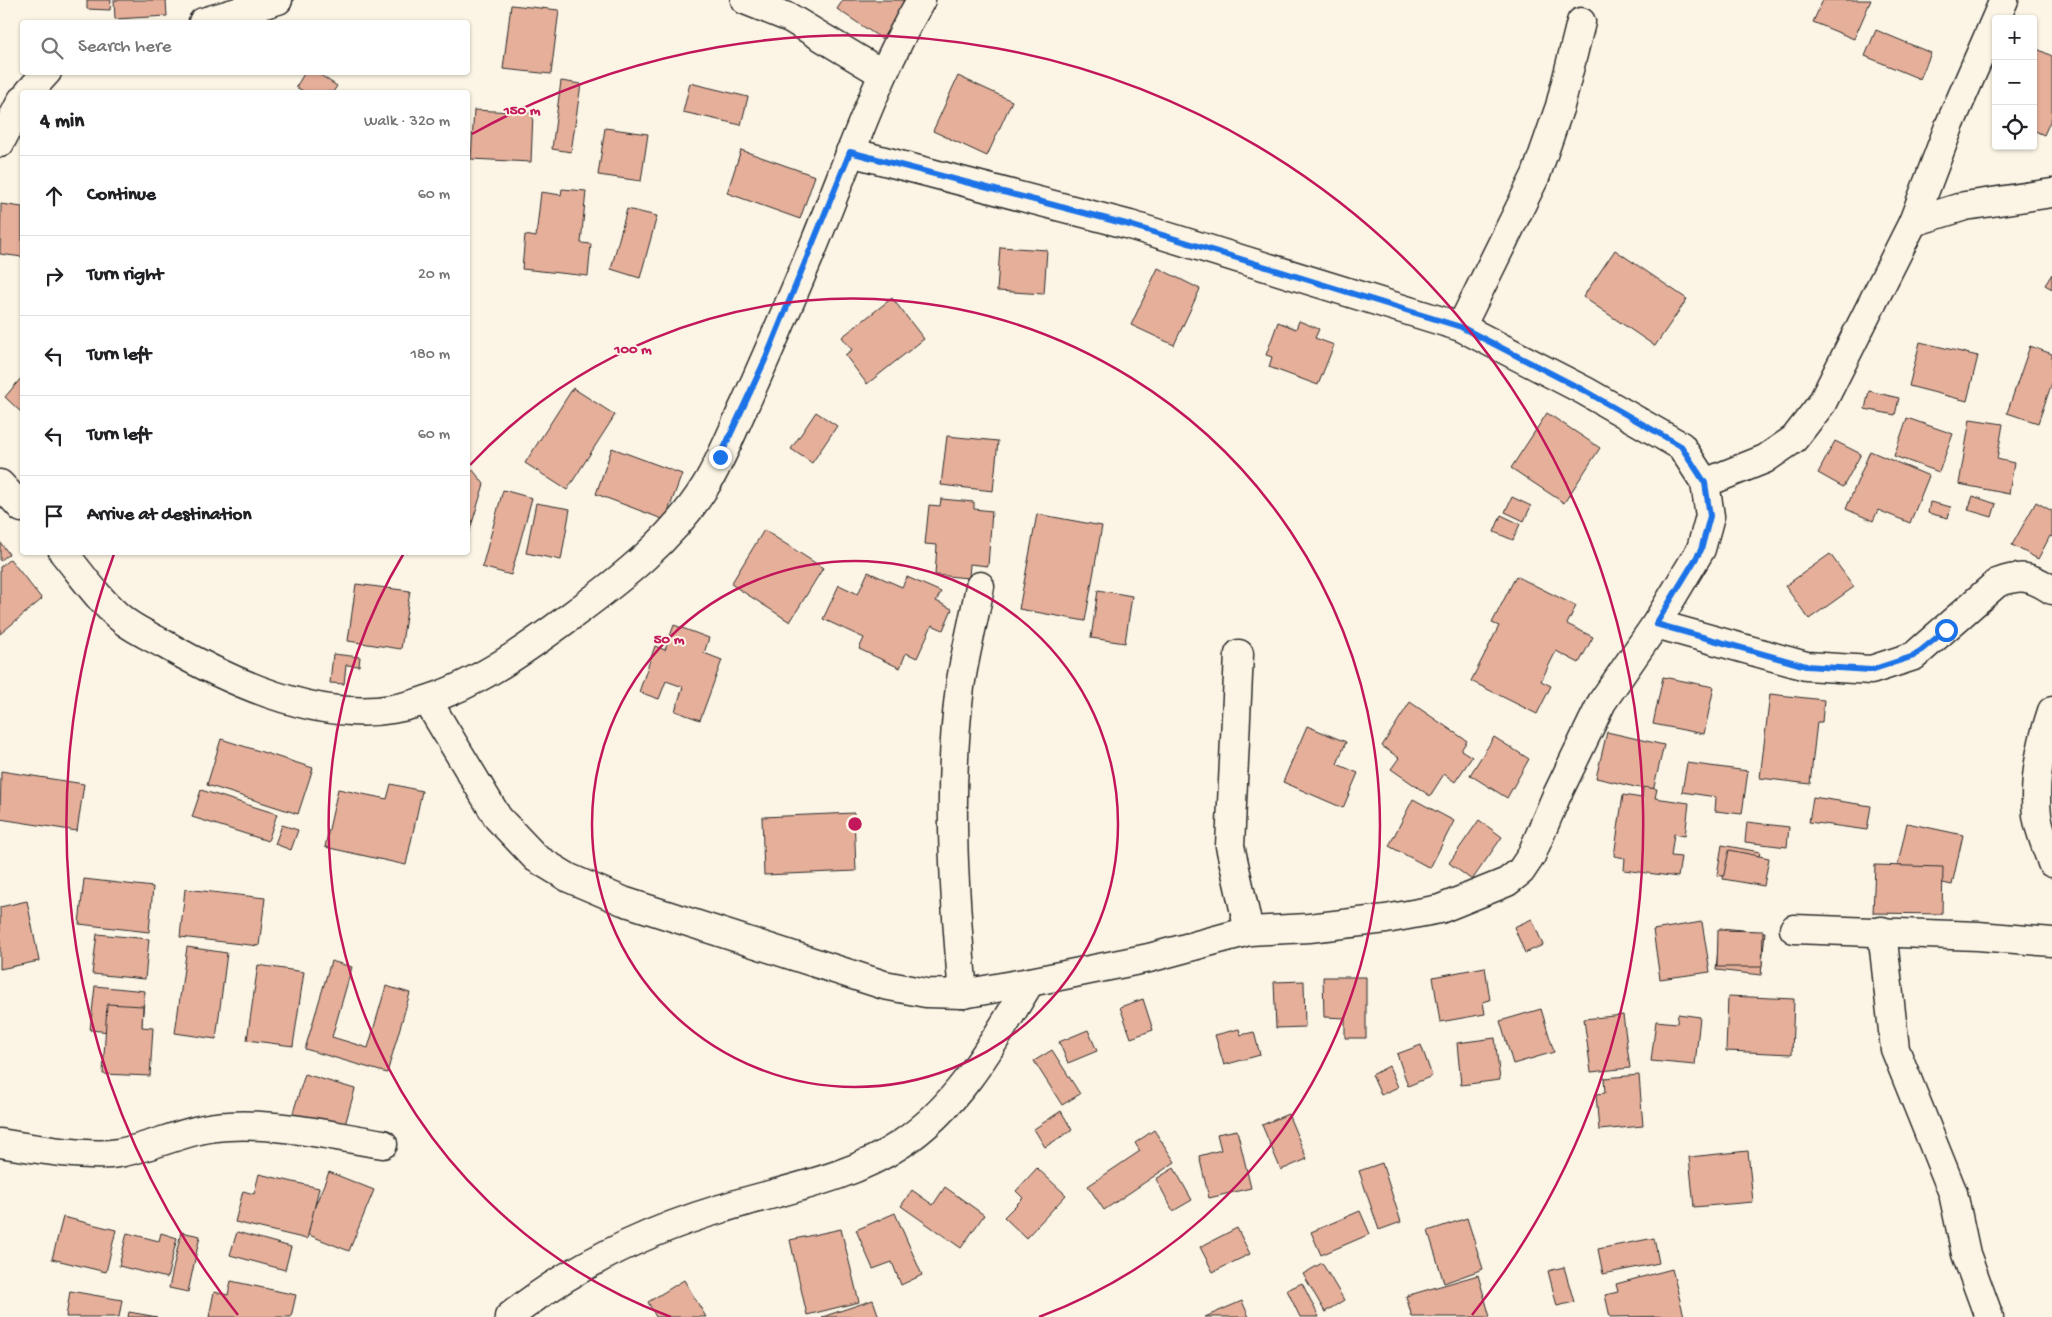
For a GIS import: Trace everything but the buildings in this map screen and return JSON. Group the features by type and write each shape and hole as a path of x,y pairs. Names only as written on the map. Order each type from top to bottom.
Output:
{"street":[{"path":"210,20 278,0"},
{"path":"745,0 790,18 883,74"},
{"path":"66,555 108,606 125,621 189,659 258,690 322,708 362,712 394,709 427,700 467,685 534,643 608,589 650,553 693,504 717,464 766,358 883,74 921,0"},
{"path":"1705,483 1765,459 1794,438 1822,403 1912,222 1950,124 2004,0"},
{"path":"1461,327 1536,176 1560,106 1581,22"},
{"path":"31,90 44,75"},
{"path":"0,143 20,104"},
{"path":"427,700 498,818 536,858 569,878 632,904 884,985 926,993 963,994 1030,982 1149,958 1249,931 1309,928 1386,919 1440,909 1507,882 1521,870 1531,856 1556,797 1602,702 1656,624 1701,550 1710,516 1705,483 1681,446 1585,391 1461,327 1130,225 850,152"},
{"path":"1912,222 1965,206 2052,193"},
{"path":"0,484 20,506"},
{"path":"1656,624 1806,666 1871,670 1914,656 1997,584 2014,577 2034,578 2052,590"},
{"path":"963,994 958,937 954,842 954,766 960,686 980,586"},
{"path":"1239,654 1230,846 1249,931"},
{"path":"2052,711 2041,745 2037,775 2037,816 2052,863"},
{"path":"1794,929 1882,931 2052,942"},
{"path":"1882,931 1895,1049 1953,1193 1966,1254 1989,1317"},
{"path":"509,1317 537,1295 597,1259 663,1228 869,1163 902,1144 933,1117 971,1075 1030,982"},
{"path":"0,1143 87,1153 117,1154 183,1134 226,1126 265,1125 383,1144"}],"route":[{"path":"720,457 766,358 850,152 982,188 1130,225 1461,327 1585,391 1681,446 1705,483 1710,516 1701,550 1656,624 1806,666 1871,670 1914,656 1946,630"}]}
